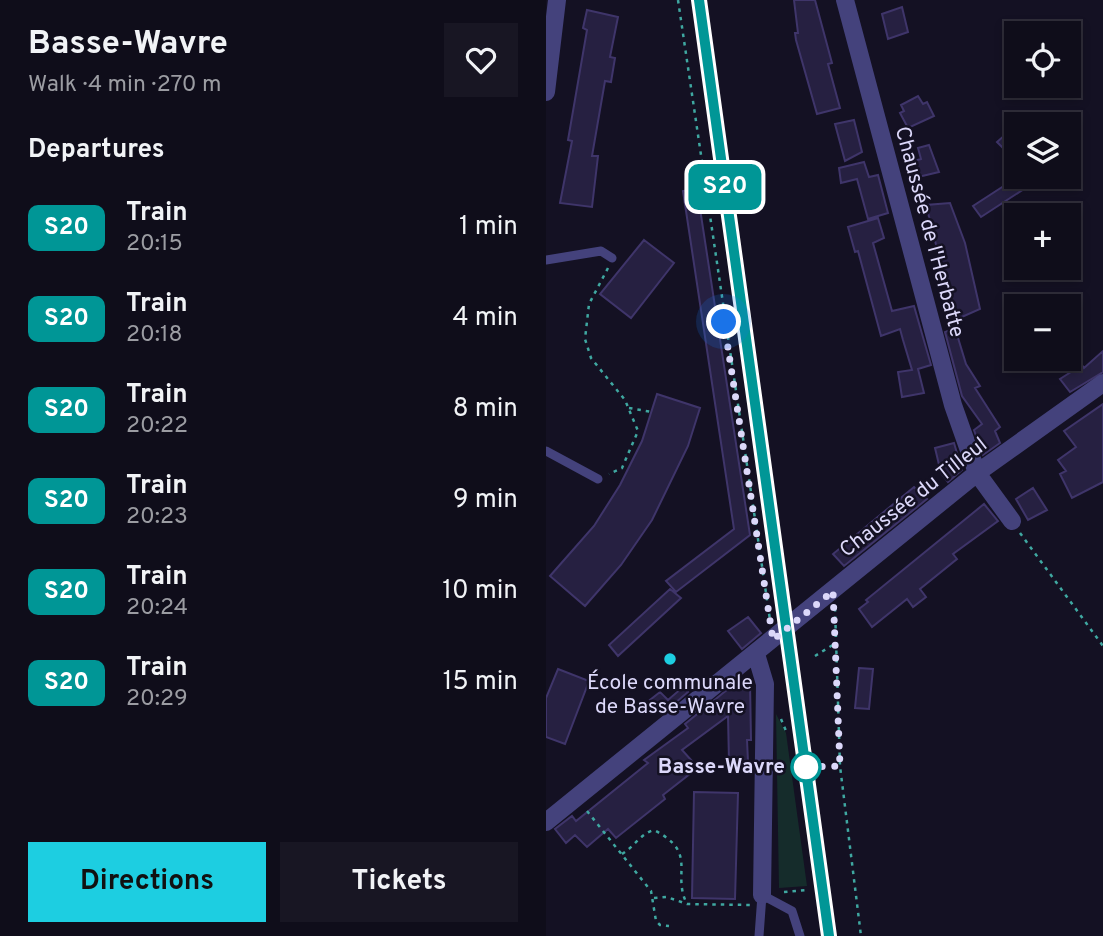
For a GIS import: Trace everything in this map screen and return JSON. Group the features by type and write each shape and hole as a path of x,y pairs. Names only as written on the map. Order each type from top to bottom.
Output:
{"street":[{"path":"546,92 557,0"},
{"name":"Chaussée de l'Herbatte","path":"845,0 949,393 977,473 1012,522"},
{"name":"Chaussée du Tilleul","path":"546,822 977,473 1103,383"},
{"path":"756,654 765,684 762,900"}],"lane":[{"path":"546,260 601,251 612,258"},
{"path":"546,451 598,479"},
{"path":"759,936 762,900 792,911 800,936"}],"path":[{"path":"678,0 773,640"},
{"path":"598,479 622,468 638,431 629,408 591,358 585,339 589,304 612,258"},
{"path":"629,408 652,412"},
{"path":"1012,522 1103,646"},
{"path":"833,591 840,766 861,936"},
{"path":"815,656 836,643"},
{"path":"576,797 654,898 656,921 660,925 669,926"},
{"path":"622,854 632,848 641,836 654,830 673,843 680,852 684,875 682,891 687,904"},
{"path":"654,898 667,897 687,904 762,900"}],"green space":[{"path":"776,714 786,733 807,886 779,888"}],"building":[{"path":"794,0 815,0 832,63 828,64 840,108 817,114 796,40 795,33 798,33"},
{"path":"902,7 908,32 888,39 882,14"},
{"path":"587,10 618,17 610,57 615,58 611,82 605,81 592,156 598,156 592,207 560,203 572,141 568,140 587,30 583,28"},
{"path":"918,96 923,104 927,102 934,116 908,128 900,113 904,111 901,105"},
{"path":"854,120 862,152 845,161 835,124"},
{"path":"1004,136 1004,149 997,142"},
{"path":"929,145 939,172 918,177 914,161 921,159 918,148"},
{"path":"864,162 869,177 878,175 888,213 868,219 857,179 841,183 839,168"},
{"path":"1004,186 1004,189 1024,189 981,217 973,206"},
{"path":"697,189 750,535 676,592 666,581 734,529 683,191"},
{"path":"950,203 965,243 980,309 955,320 926,205"},
{"path":"878,218 884,238 873,243 892,311 914,306 931,365 918,369 924,393 902,397 898,372 912,370 900,329 881,336 858,251 855,252 848,227"},
{"path":"644,240 674,263 631,318 600,294"},
{"path":"955,328 966,364 980,386 975,388 1000,427 995,431 1000,443 983,455 974,430 982,424 962,396 945,332"},
{"path":"1103,351 1103,372 1070,392 1060,379 1073,371 1081,371 1082,365 1084,368"},
{"path":"657,394 700,408 688,446 652,520 621,565 585,606 550,576 594,526 620,485 642,441"},
{"path":"1103,404 1103,482 1072,498 1060,474 1066,471 1058,460 1076,447 1064,431"},
{"path":"954,443 962,470 948,482 941,473 935,448"},
{"path":"914,487 927,499 844,566 833,554"},
{"path":"1033,488 1047,510 1028,520 1016,499"},
{"path":"984,504 998,521 953,554 957,559 920,589 926,597 913,607 907,599 872,627 859,609 868,602 866,600"},
{"path":"670,589 681,598 618,656 609,645"},
{"path":"748,617 761,633 742,649 728,631"},
{"path":"859,668 873,669 869,709 855,708"},
{"path":"558,669 589,681 565,744 546,737 546,698"},
{"path":"750,682 751,740 747,740 748,762 729,762 728,716 682,750 692,761 686,767 691,773 663,795 665,799 616,838 608,829 587,847 575,835 566,843 555,829 572,816 576,821 648,763 644,760 688,728 685,724 733,685"},
{"path":"683,687 688,692 662,714 650,700 660,692 668,700"},
{"path":"694,792 738,793 735,899 692,898"}],"railway":[{"path":"699,0 829,936"}],"train":[{"name":"S20","path":"699,0 829,936"}],"place":[{"name":"École communale de Basse-Wavre","path":"670,659"},
{"name":"Basse-Wavre","path":"806,767"}],"route":[{"path":"724,322 773,640 833,591 840,766 806,767"}]}
